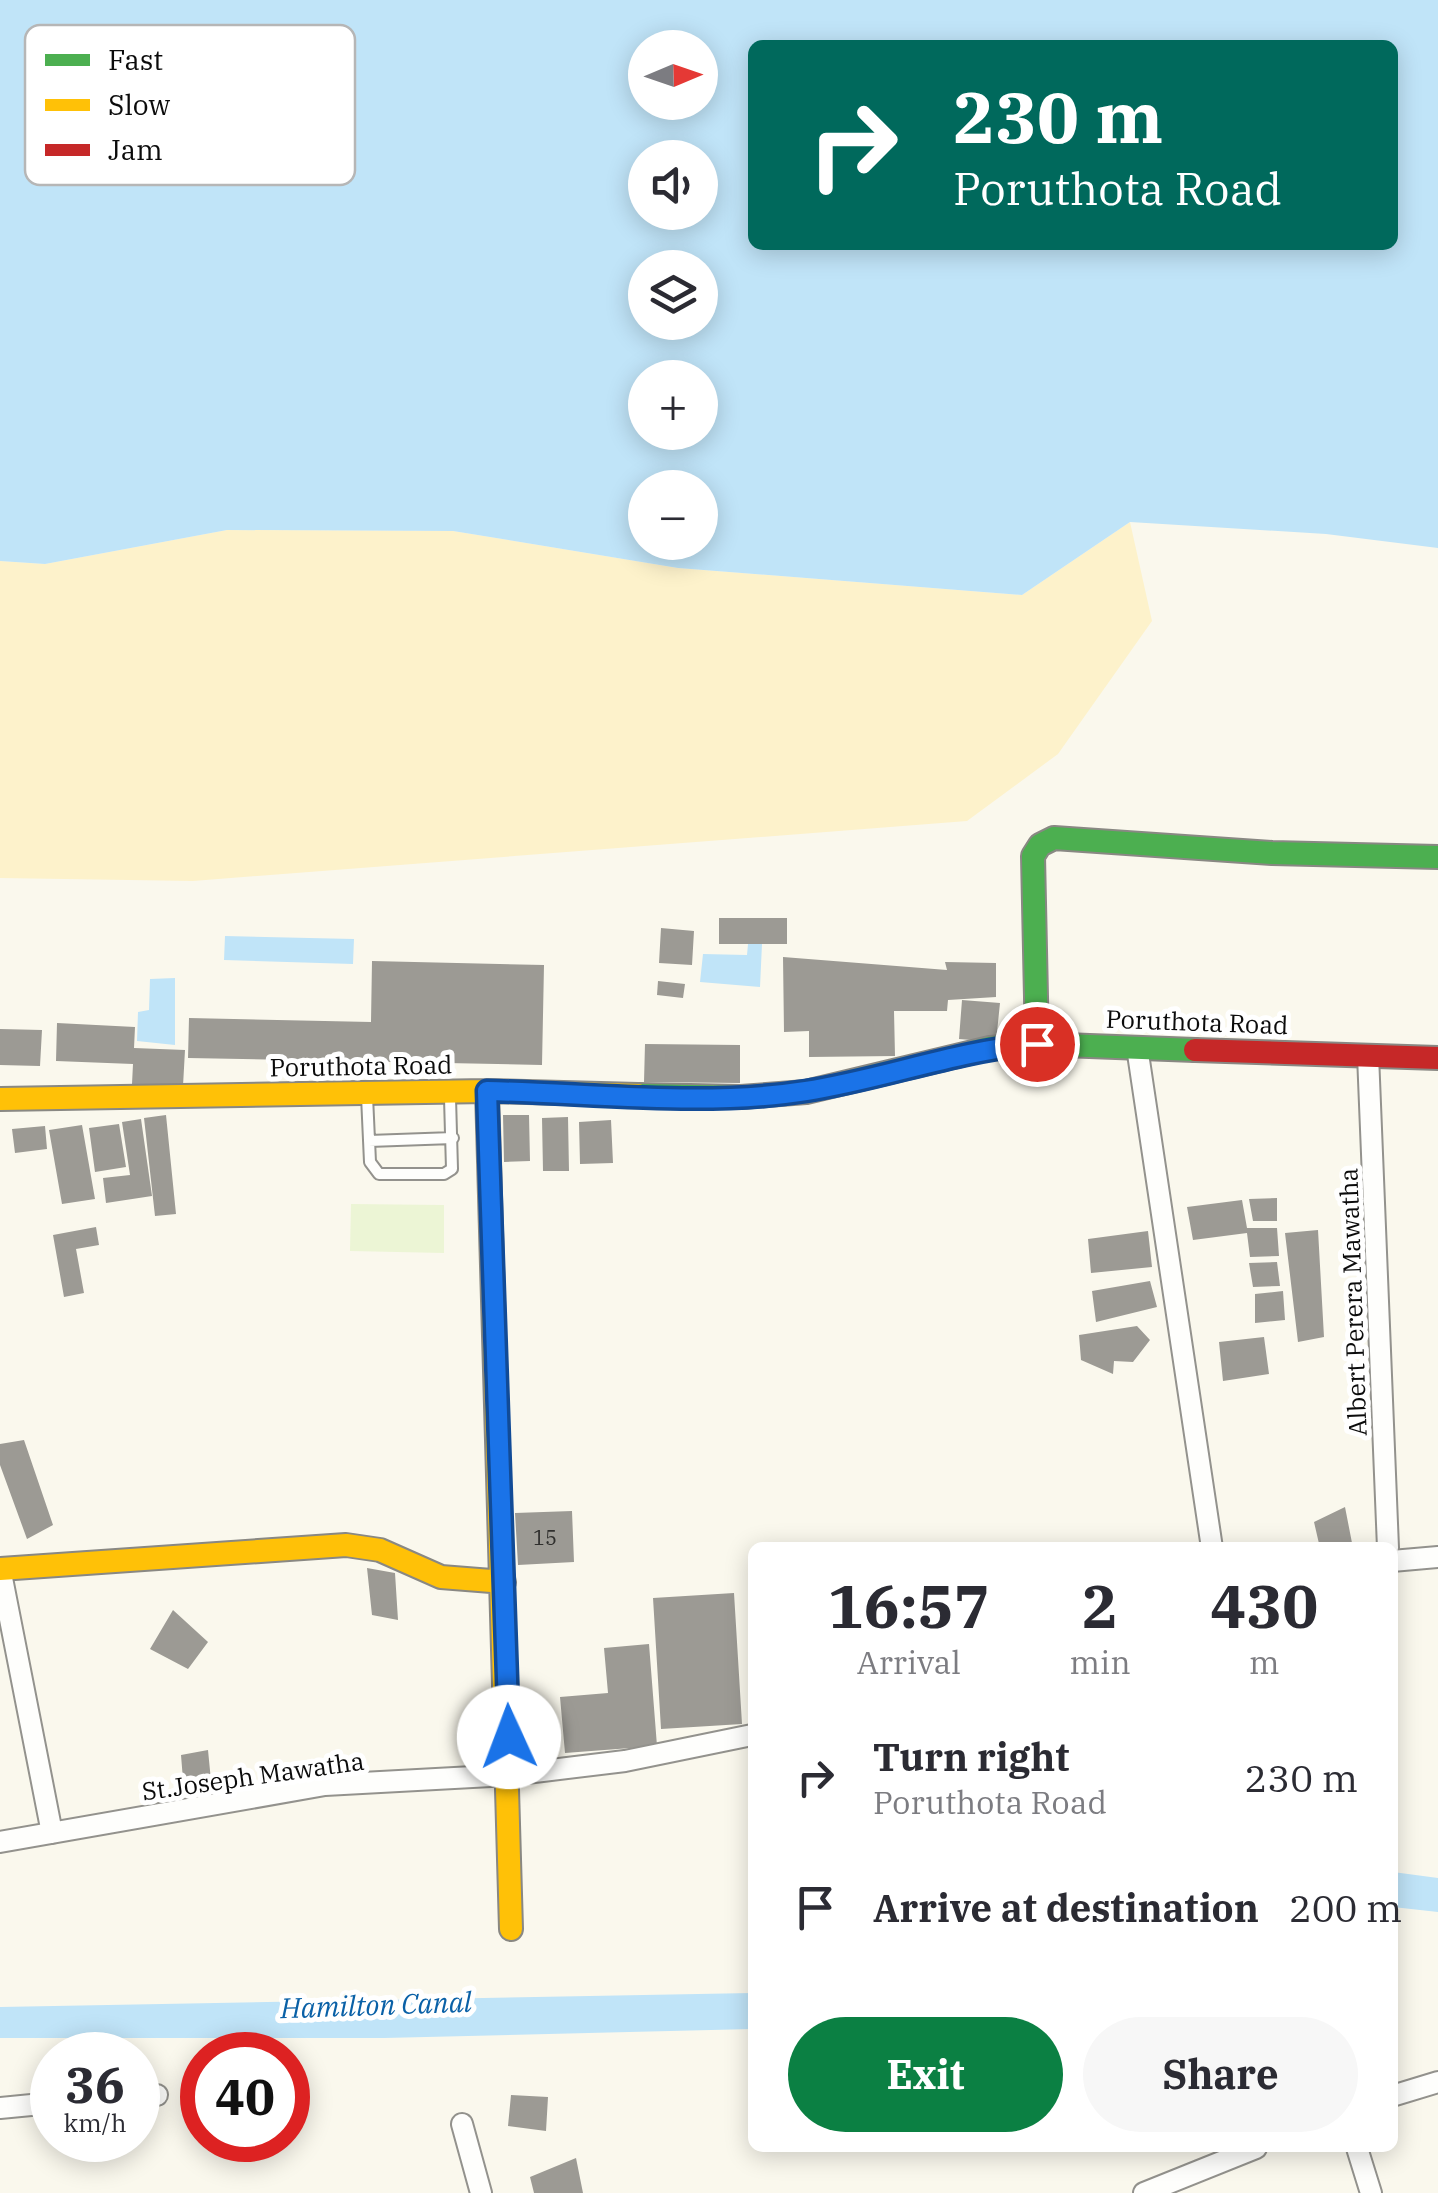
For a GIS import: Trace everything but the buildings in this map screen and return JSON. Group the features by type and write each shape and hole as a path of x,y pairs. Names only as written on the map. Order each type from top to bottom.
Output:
{"street":[{"path":"1037,1044 1033,856 1040,845 1054,838 1272,853 1438,857"},
{"name":"Poruthota Road","path":"0,1099 487,1091 741,1097 790,1093 990,1048 1037,1044 1438,1058"},
{"path":"1137,1047 1211,1542"},
{"name":"Albert Perera Mawatha","path":"1368,1055 1388,1542"},
{"path":"487,1091 510,1775 511,1929"},
{"path":"52,1833 4,1611 0,1569 346,1546 380,1550 441,1577 504,1582"},
{"path":"1398,1560 1438,1557"},
{"name":"St.Joseph Mawatha","path":"0,1842 324,1785 510,1775 624,1761 748,1737"},
{"path":"1398,2094 1438,2082"},
{"path":"0,2108 30,2105"},
{"path":"462,2124 481,2193"},
{"path":"1144,2193 1246,2152"},
{"path":"1358,2152 1370,2193"}],"lane":[{"path":"367,1093 370,1162 379,1174 444,1174 455,1164 450,1092"},
{"path":"369,1141 453,1138"}],"sand":[{"path":"1130,522 1152,621 1058,754 967,821 193,881 0,878 0,561 45,564 227,530 453,531 678,568 1022,595"}],"green space":[{"path":"351,1204 444,1205 444,1253 350,1251"}],"water":[{"path":"0,0 1438,0 1438,548 1326,534 1130,522 1022,595 678,568 629,560 718,560 718,470 628,470 628,560 453,531 227,530 45,564 0,561"},
{"path":"225,936 354,939 353,964 224,960"},
{"path":"748,944 762,944 760,987 700,982 703,954 747,955"},
{"path":"175,978 175,1045 137,1041 138,1012 149,1010 150,979"},
{"path":"1398,1873 1438,1878 1438,1912 1398,1908"},
{"name":"Hamilton Canal","path":"748,1993 748,2029 384,2038 310,2038 310,2032 180,2032 180,2038 160,2038 160,2032 30,2032 30,2038 0,2038 0,2007"}],"traffic: fast":[{"path":"1037,1044 1033,856 1040,845 1054,838 1272,853 1438,857"},
{"path":"638,1095 741,1097 806,1092 990,1048 1037,1044 1195,1050"}],"traffic: slow":[{"path":"487,1091 511,1929"},
{"path":"0,1099 487,1091 638,1095"},
{"path":"0,1569 346,1545 380,1550 441,1577 504,1582"}],"traffic: jam":[{"path":"1195,1050 1438,1058"}],"route":[{"path":"509,1737 487,1091 741,1097 806,1092 990,1048 1037,1044"}]}
